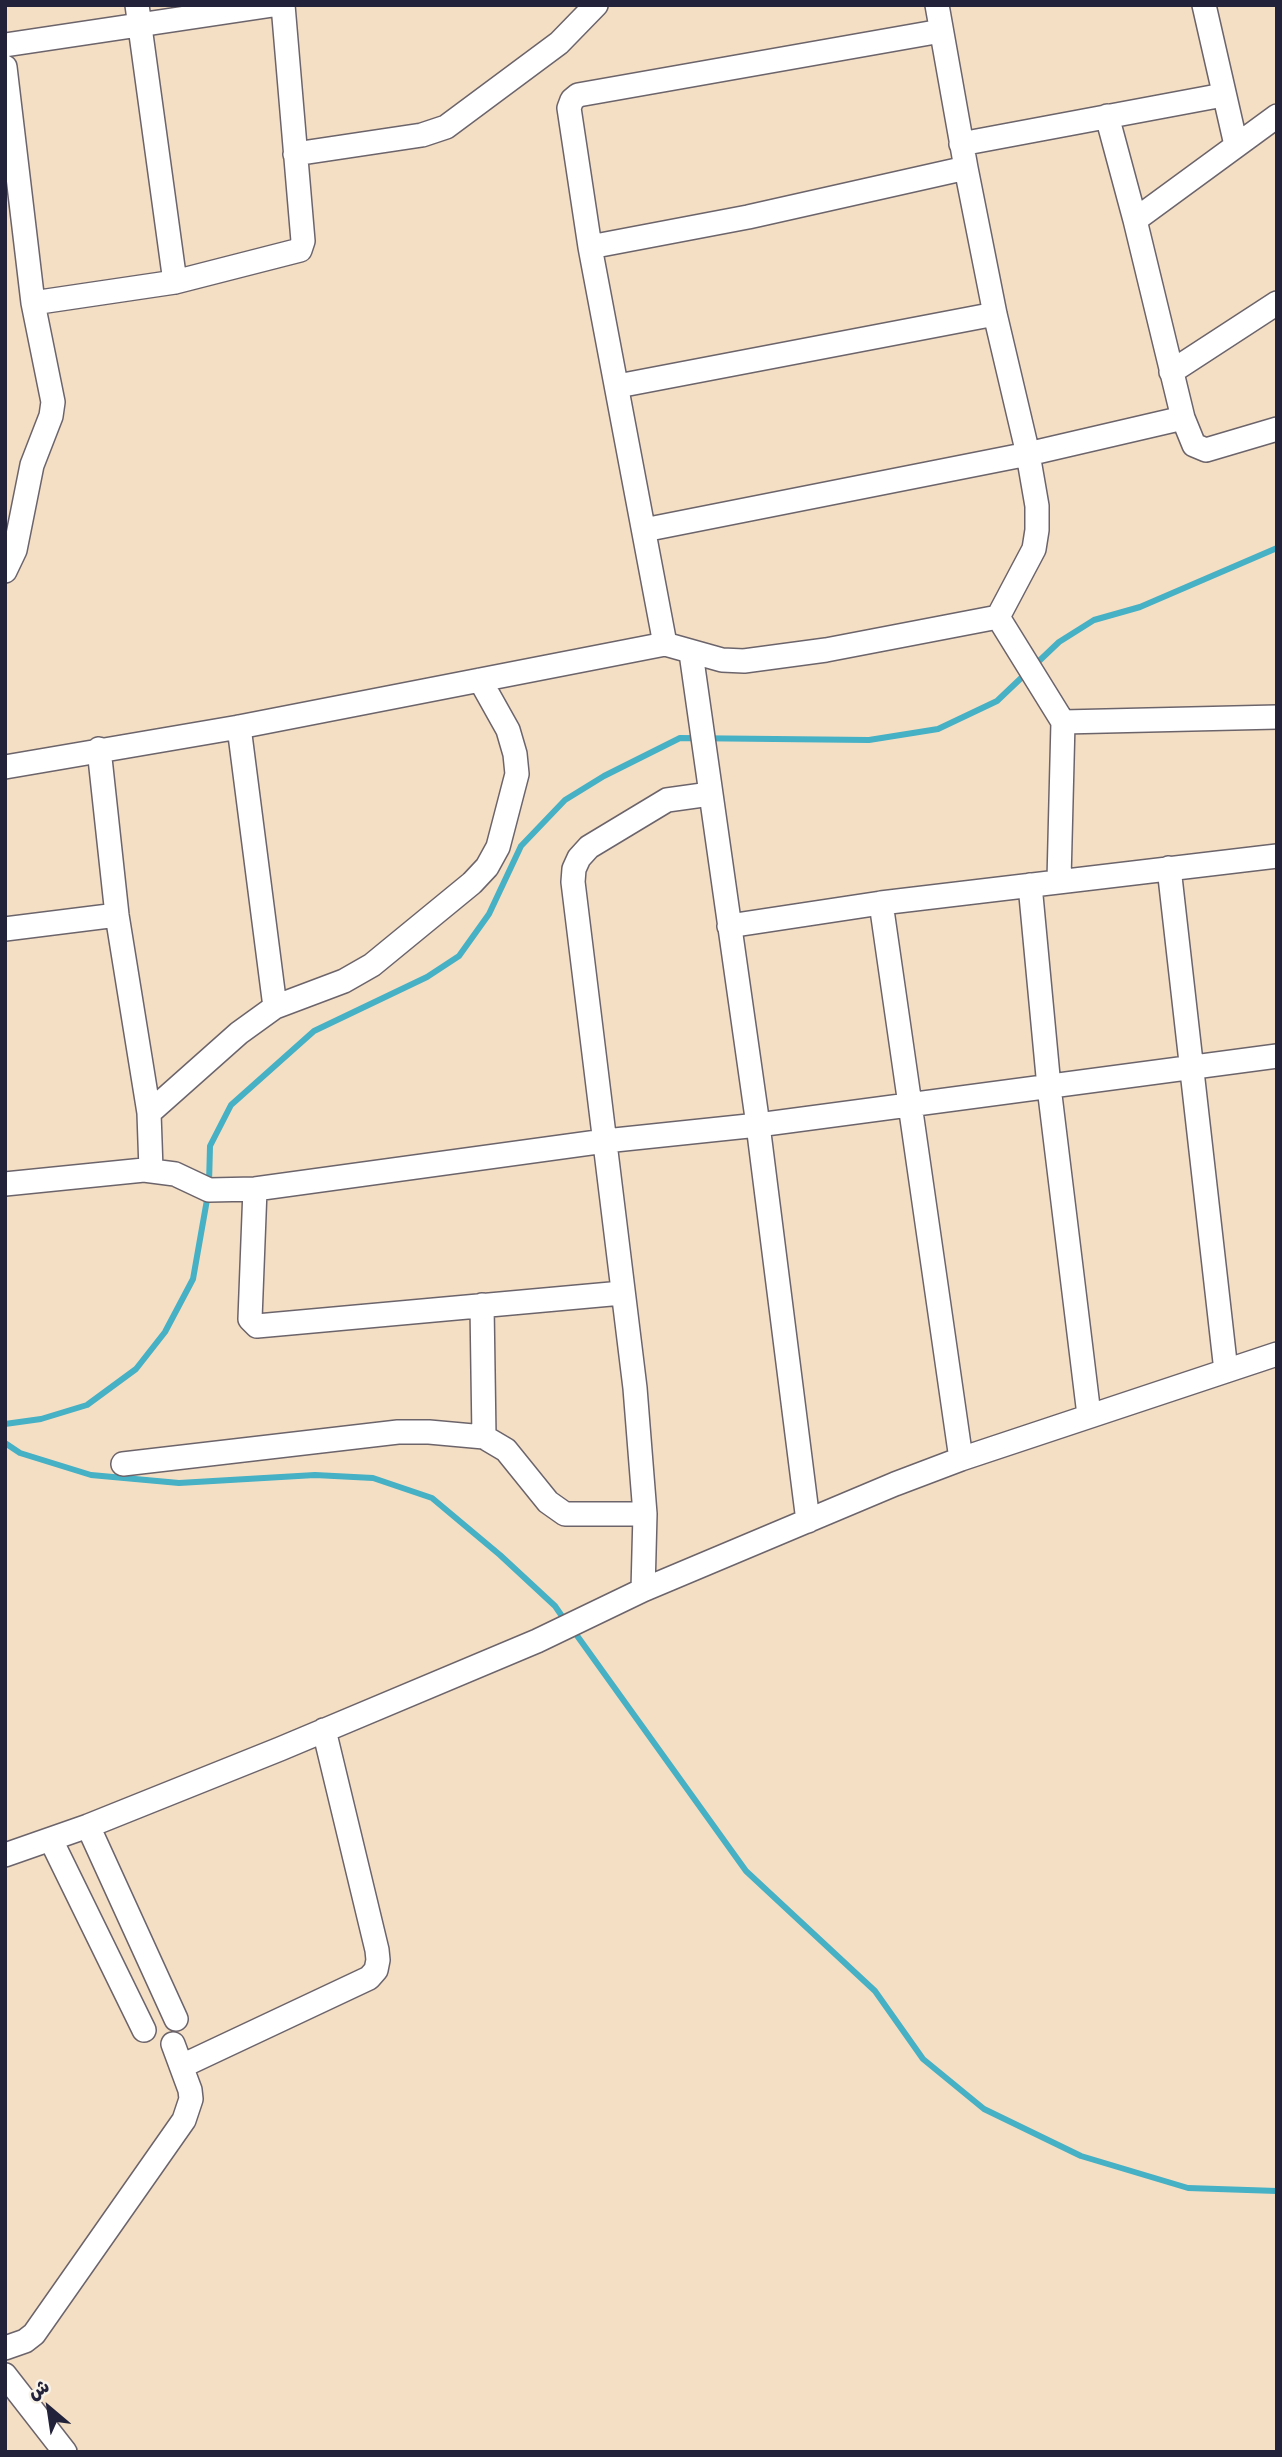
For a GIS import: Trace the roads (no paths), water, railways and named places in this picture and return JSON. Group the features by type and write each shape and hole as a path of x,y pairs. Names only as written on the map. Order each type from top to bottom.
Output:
{"street":[{"path":"5,45 137,15 273,5"},
{"path":"33,303 175,282 300,250 303,241 283,5"},
{"path":"295,154 422,135 446,127 559,43 596,5"},
{"path":"937,5 961,145 1037,506 1034,549 998,617"},
{"path":"1204,5 1236,145"},
{"path":"137,15 175,282"},
{"path":"665,644 590,247 569,108 572,100 578,95 941,31"},
{"path":"5,67 12,190 53,402 51,416 32,465 15,550 5,571"},
{"path":"961,145 1223,95"},
{"path":"1107,116 1183,418 1194,445 1201,450 1277,429"},
{"path":"1135,220 1277,117"},
{"path":"590,247 748,217 966,168"},
{"path":"1171,372 1277,303"},
{"path":"618,386 995,314"},
{"path":"644,530 1028,454 1183,418"},
{"path":"5,767 239,727 665,644 722,660 744,661 826,650 998,617"},
{"path":"998,617 1063,722 1059,880"},
{"path":"691,653 758,1125 808,1521"},
{"path":"149,1113 239,1032 275,1007 344,981 372,965 472,883 486,867 498,847 517,774 508,730 480,680"},
{"path":"1063,722 1277,717"},
{"path":"239,727 275,1007"},
{"path":"99,749 117,915 149,1113 151,1170"},
{"path":"643,1590 645,1514 635,1388 573,882 574,869 579,858 589,848 658,804 676,798 710,794"},
{"path":"729,926 1059,880 1277,856"},
{"path":"1169,868 1226,1371"},
{"path":"1030,885 1049,1087 1089,1415"},
{"path":"881,903 961,1459"},
{"path":"5,929 117,915"},
{"path":"5,1184 151,1170 175,1174 209,1190 255,1189 605,1141 758,1125 1277,1056"},
{"path":"255,1189 250,1319 254,1325 622,1293"},
{"path":"482,1305 484,1437"},
{"path":"5,1855 89,1826 324,1730 537,1641 643,1590 961,1459 1277,1354"},
{"path":"123,1464 398,1432 484,1437 506,1450 548,1502 565,1514 645,1514"},
{"path":"182,2066 369,1978 376,1970 377,1950 324,1730"},
{"path":"51,1840 149,2042 161,2048 173,2044 180,2032 176,2018 89,1826"},
{"path":"144,2030 150,2017 156,2013 170,2014 176,2018"},
{"path":"5,2348 25,2341 34,2334 184,2120 191,2099 190,2090 173,2044"},
{"path":"5,2375 65,2452"}],"waterway":[{"path":"209,1184 210,1146 231,1105 314,1031 427,977 459,956 489,914 521,846 565,800 604,776 680,738 869,740 938,729 997,701 1059,642 1094,620 1140,607 1277,548"},
{"path":"5,1424 41,1419 87,1405 136,1369 165,1332 193,1279 208,1194"},
{"path":"5,1443 20,1453 91,1475 179,1483 315,1475 373,1478 432,1498 500,1555 555,1606 566,1622"},
{"path":"573,1630 746,1871 875,1991 923,2059 984,2109 1081,2156 1188,2188 1277,2191"}]}
